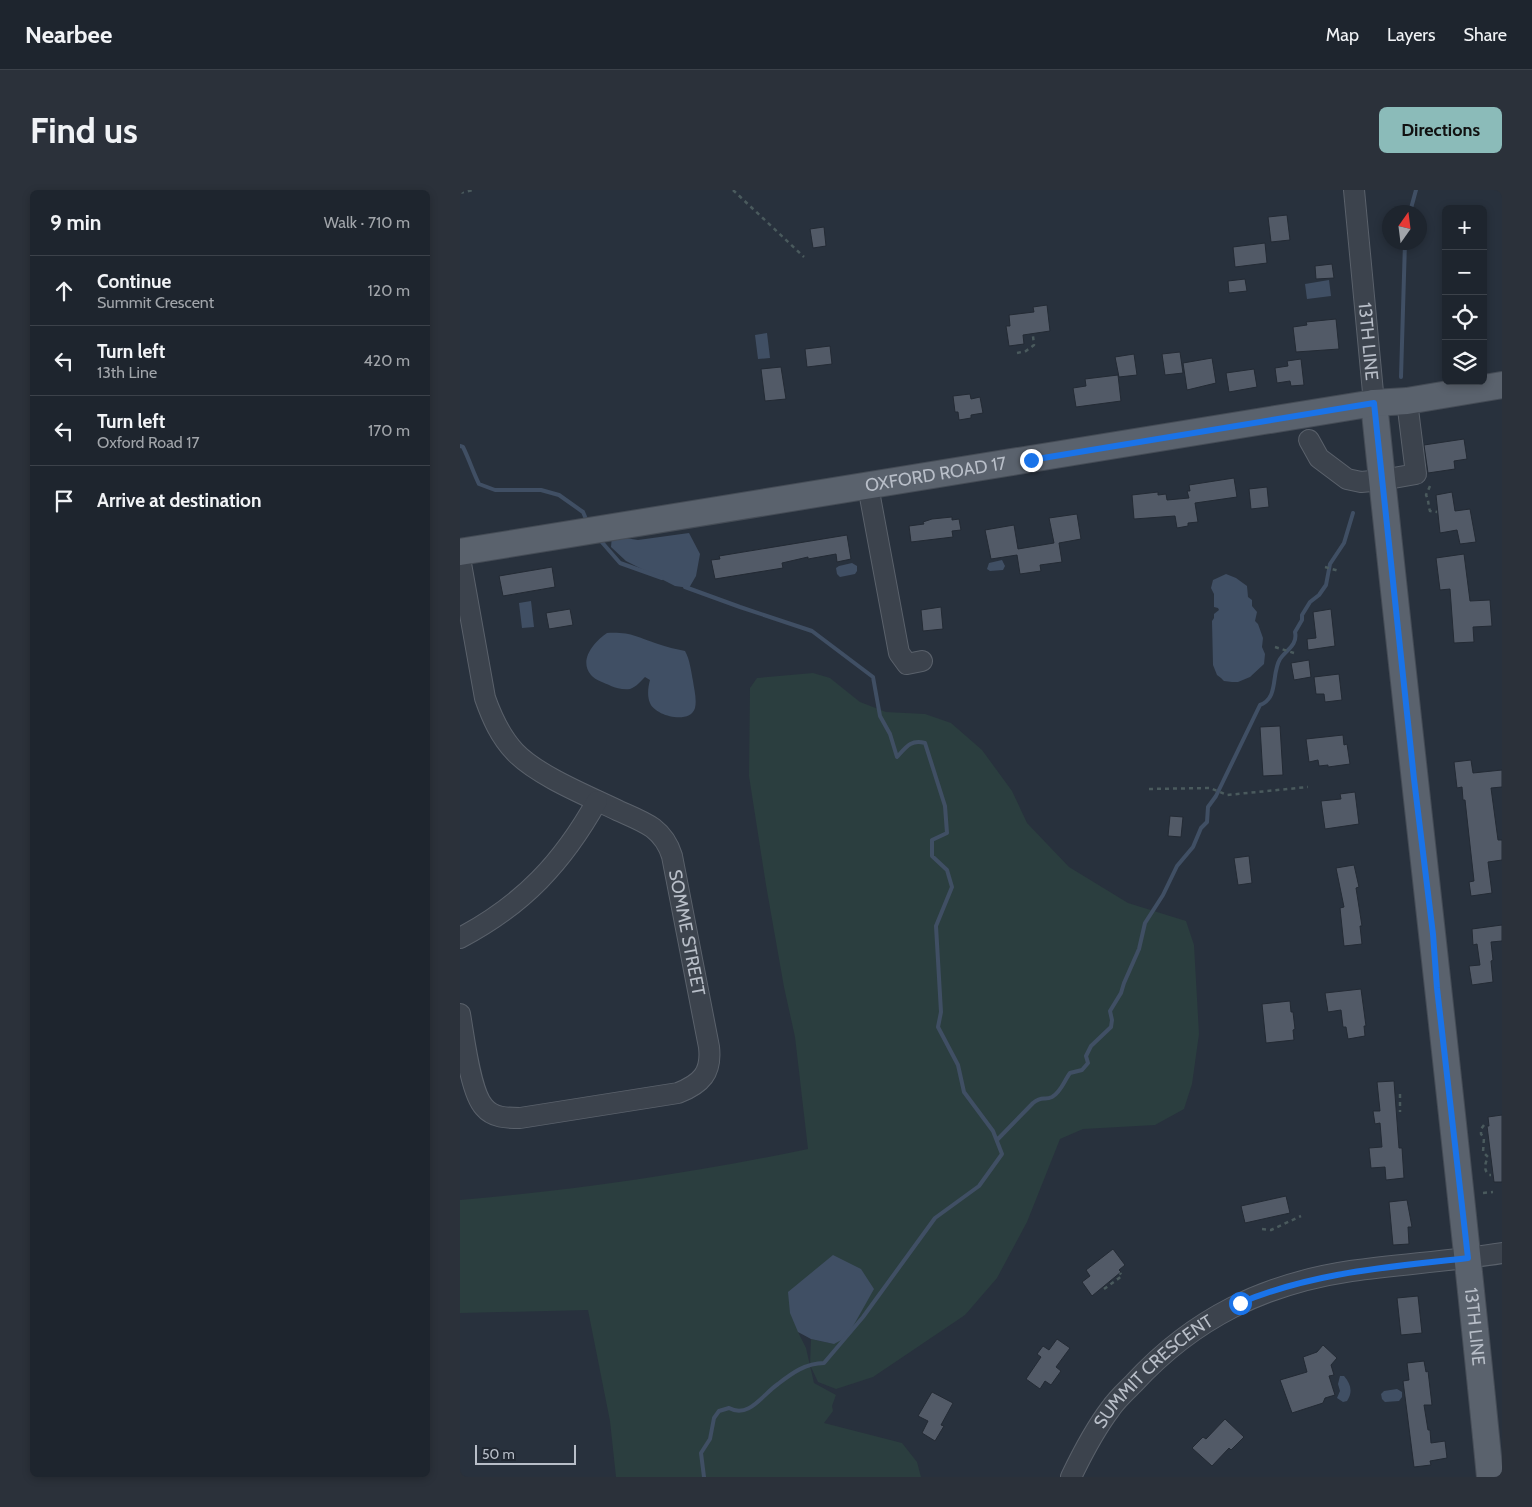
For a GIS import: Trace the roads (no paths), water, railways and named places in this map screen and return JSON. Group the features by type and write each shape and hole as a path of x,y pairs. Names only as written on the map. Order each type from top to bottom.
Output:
{"main road":[{"name":"OXFORD ROAD 17","path":"460,552 1374,403 1407,401 1502,385"},
{"name":"13TH LINE","path":"1374,403 1468,1258 1490,1477"}],"street":[{"name":"13TH LINE","path":"1354,190 1374,403"},
{"path":"1309,440 1318,458 1347,479 1361,482 1416,474 1407,401"},
{"path":"868,486 899,653 907,664 922,662"},
{"name":"SOMME STREET","path":"460,558 485,698 497,728 516,754 536,768 648,825 654,829 669,847 710,1058 706,1073 702,1079 690,1088 678,1093 520,1118 498,1117 484,1108 478,1099 460,1014"},
{"path":"460,938 480,928 509,908 536,885 581,831 598,801"},
{"name":"SUMMIT CRESCENT","path":"1071,1477 1085,1449 1110,1408 1142,1374 1197,1327 1232,1306 1265,1292 1345,1272 1502,1254"}],"water":[{"path":"1329,280 1331,296 1307,299 1305,284"},
{"path":"767,333 770,358 758,359 755,335"},
{"path":"689,533 700,554 696,576 689,588 675,586 626,561 611,547 612,536 638,540"},
{"path":"1002,560 1005,566 1003,570 990,571 987,569 989,563"},
{"path":"852,563 857,566 855,574 840,577 837,574 836,568"},
{"path":"1226,574 1247,586 1248,597 1252,600 1252,606 1257,612 1255,621 1263,638 1262,647 1265,654 1264,664 1250,677 1238,682 1224,681 1217,675 1213,665 1212,621 1214,614 1219,610 1214,607 1214,594 1211,588 1213,580"},
{"path":"531,601 534,627 522,628 519,603"},
{"path":"607,633 628,634 685,651 696,698 695,708 692,713 687,716 672,717 658,712 650,703 648,689 650,680 645,677 634,687 625,689 611,686 593,677 587,669 587,657 593,646"},
{"path":"833,1255 861,1269 874,1289 847,1337 834,1344 811,1339 798,1332 790,1313 788,1292"},
{"path":"1340,1376 1344,1376 1350,1388 1349,1398 1343,1402 1337,1398 1340,1391 1338,1384"},
{"path":"1397,1389 1402,1392 1402,1397 1399,1401 1385,1402 1382,1399 1381,1394 1384,1391"}],"waterway":[{"path":"1412,205 1416,190"},
{"path":"1401,377 1405,250"},
{"path":"460,446 463,447 479,484 495,490 541,490 559,495 583,512 586,519"},
{"path":"997,1140 1033,1103 1039,1099 1055,1095 1070,1073 1082,1070 1088,1063 1086,1056 1091,1046 1111,1027 1110,1011 1121,993 1139,949 1145,923 1163,895 1177,866 1193,847 1201,828 1207,822 1208,807 1216,796 1260,705 1270,697 1277,665 1293,644 1295,632 1302,620 1302,615 1310,602 1319,595 1326,585 1330,564 1344,543 1353,513"},
{"path":"600,540 620,563 662,578"},
{"path":"685,587 812,631 873,677 880,716 890,734 897,757 912,743 925,743 945,806 947,833 932,840 932,856 947,870 952,887 936,926 941,1012 938,1027 958,1065 964,1092 993,1131 1002,1154 979,1186 935,1218 863,1317 824,1363 817,1363 794,1373 772,1388 749,1408 736,1411 729,1408 719,1411 714,1418 710,1439 701,1453 704,1477"}]}
